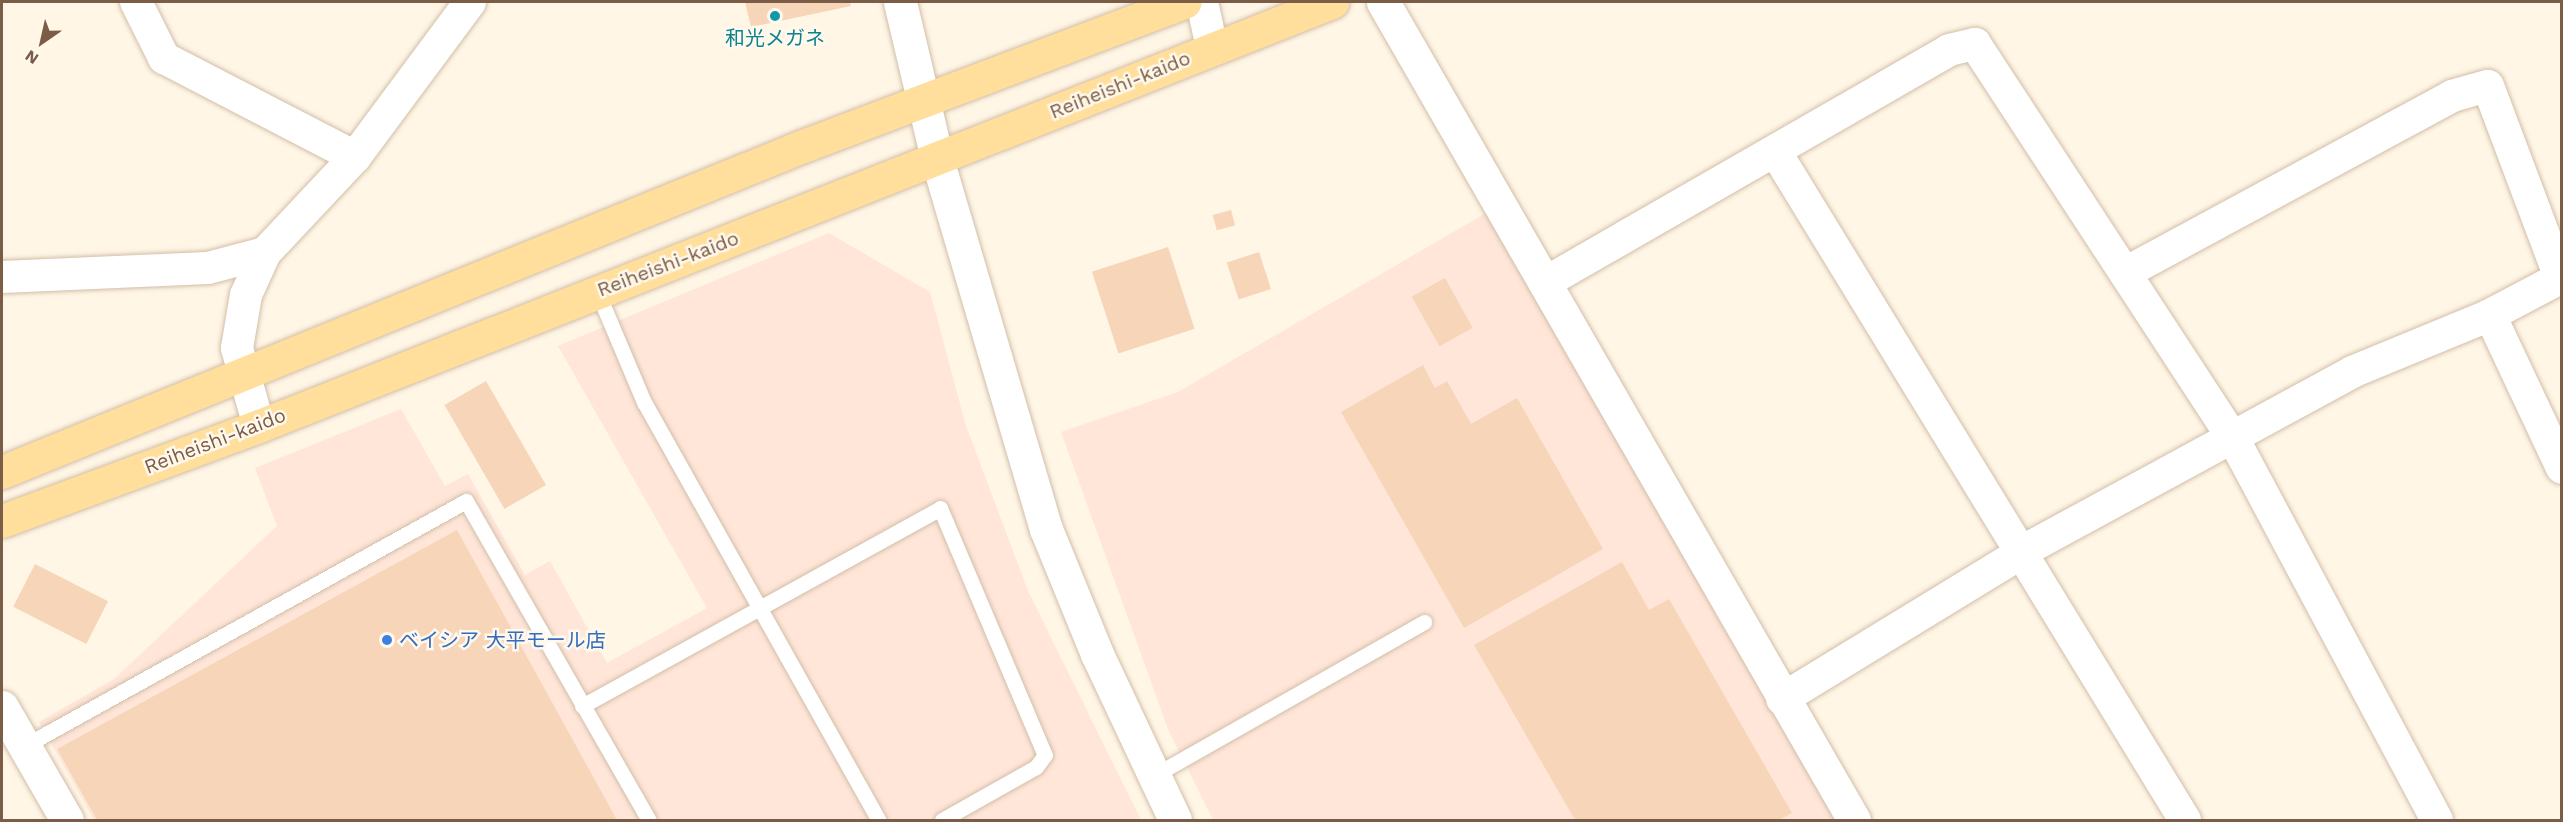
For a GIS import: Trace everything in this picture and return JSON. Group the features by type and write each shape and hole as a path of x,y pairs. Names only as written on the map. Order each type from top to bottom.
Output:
{"main road":[{"path":"2,472 922,100 1185,2"},
{"name":"Reiheishi-kaido","path":"2,521 259,426 1332,2"}],"street":[{"path":"259,426 237,348 246,295 266,252 355,157 470,2"},
{"path":"900,2 937,159 1046,529 1153,776 1175,820"},
{"path":"1202,2 1212,48"},
{"path":"1383,2 1548,281 1782,699 1854,820"},
{"path":"143,7 164,58 355,157"},
{"path":"1548,281 1949,50 1975,45 2233,438 2437,820"},
{"path":"1782,699 2025,552 2352,372 2490,315 2561,277 2488,86 2452,96 2126,273"},
{"path":"1775,151 2025,552 2185,820"},
{"path":"2,277 208,268 266,252"},
{"path":"2490,315 2562,468"},
{"path":"2,707 68,820"}],"lane":[{"path":"597,291 644,402 879,820"},
{"path":"26,745 466,501 649,820"},
{"path":"582,706 940,508 1045,755 1036,767 942,820"},
{"path":"1153,776 1424,622"}],"shaded area":[{"path":"1486,213 1836,820 1213,820 1168,729 1061,432 1178,392"},
{"path":"829,233 930,292 966,426 1028,591 1141,820 94,820 39,722 114,679 277,526 255,468 401,409 445,486 468,474 525,575 550,561 607,663 707,608 558,346"}],"building":[{"name":"和光メガネ","path":"745,2 850,2 851,6 751,27"},
{"path":"1231,210 1235,225 1217,230 1213,215"},
{"path":"1168,247 1195,329 1118,354 1092,272"},
{"path":"1259,252 1271,289 1239,300 1227,263"},
{"path":"1445,278 1473,328 1439,346 1412,296"},
{"path":"1423,365 1435,388 1447,381 1471,424 1517,398 1603,549 1464,628 1341,412"},
{"path":"486,381 546,485 504,509 444,405"},
{"name":"ベイシア 大平モール店","path":"457,530 617,820 97,820 57,749"},
{"path":"1622,562 1649,610 1669,599 1792,813 1779,820 1575,820 1474,645"},
{"path":"35,564 108,601 86,644 13,607"}],"place":[{"name":"和光メガネ","path":"775,16"},
{"name":"ベイシア 大平モール店","path":"387,640"}]}
